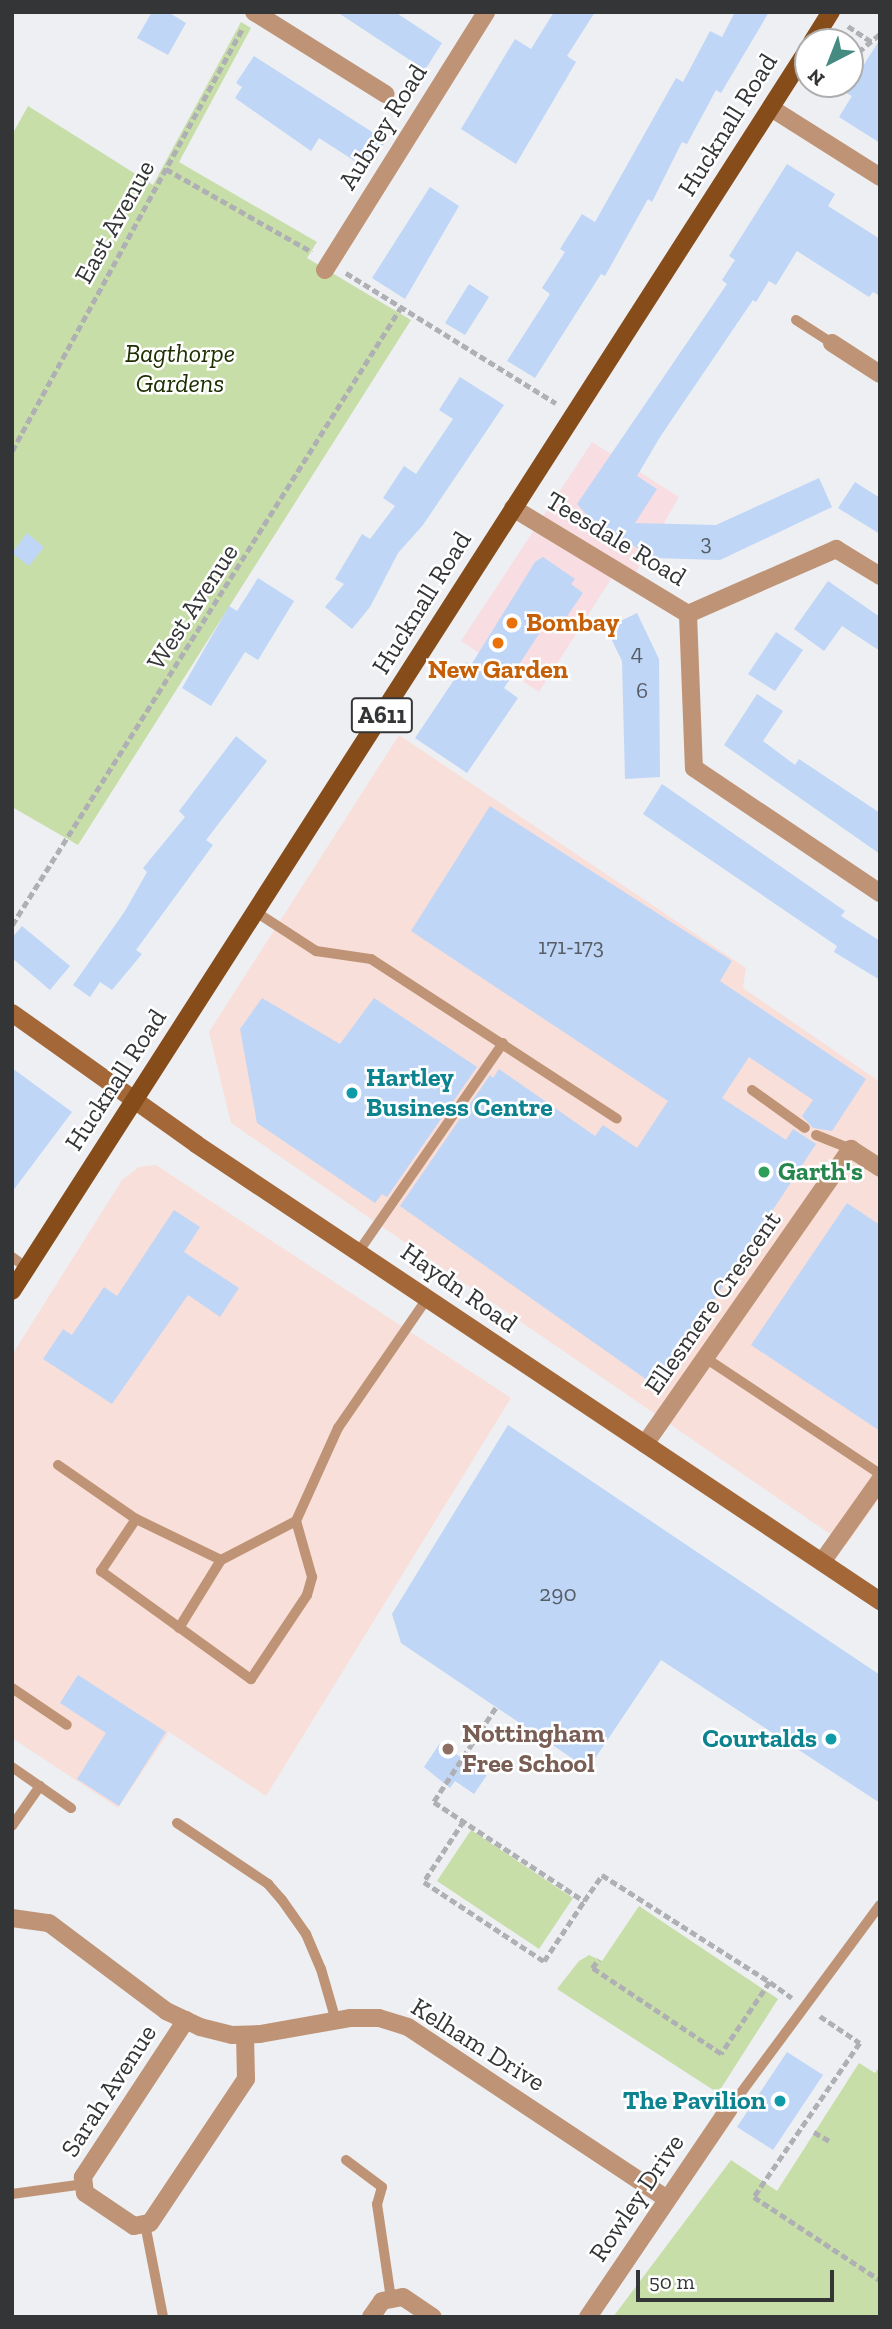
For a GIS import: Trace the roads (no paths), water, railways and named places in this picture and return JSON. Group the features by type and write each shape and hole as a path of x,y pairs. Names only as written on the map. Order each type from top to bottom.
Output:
{"main road":[{"name":"Hucknall Road","path":"821,28 830,13"},
{"name":"Hucknall Road","path":"12,1291 20,1262 134,1100 794,71"}],"street":[{"name":"Aubrey Road","path":"327,266 486,12"},
{"path":"251,15 385,94"},
{"path":"771,108 880,177"},
{"path":"832,343 880,374"},
{"name":"Teesdale Road","path":"513,508 688,614 836,549 880,576"},
{"path":"688,614 694,768 880,893"},
{"name":"Haydn Road","path":"12,1013 134,1100 880,1601"},
{"path":"851,1149 880,1168"},
{"name":"Ellesmere Crescent","path":"645,1444 707,1359 851,1149"},
{"path":"822,1562 880,1480"},
{"name":"Kelham Drive","path":"15,1913 49,1923 166,2011 211,2030 245,2035 336,2021 379,2018 408,2027 667,2199"},
{"name":"Sarah Avenue","path":"145,2224 134,2226 85,2193 83,2177 186,2020"},
{"path":"145,2224 246,2079 245,2035"},
{"name":"Rowley Drive","path":"589,2317 729,2109"},
{"path":"371,2317 382,2301 403,2297 433,2317"}],"lane":[{"path":"796,320 832,343"},
{"path":"256,912 316,951 371,959 617,1119"},
{"path":"359,1251 503,1043"},
{"path":"752,1090 805,1128"},
{"path":"816,1135 851,1149"},
{"path":"178,1628 221,1560 296,1521 338,1428 428,1297"},
{"path":"707,1359 880,1475"},
{"path":"58,1465 136,1519 221,1560"},
{"path":"136,1519 101,1571 251,1679 307,1595 312,1577 296,1521"},
{"path":"12,1688 67,1725"},
{"path":"12,1767 71,1808"},
{"path":"12,1826 40,1786"},
{"path":"177,1823 268,1884 282,1900 306,1934 321,1969 336,2021"},
{"path":"729,2109 880,1905"},
{"path":"346,2160 382,2187 377,2204 391,2299"},
{"path":"12,2194 84,2184"},
{"path":"145,2224 163,2317"}],"place":[{"name":"Bombay","path":"512,623"},
{"name":"New Garden","path":"498,643"},
{"name":"Hartley Business Centre","path":"352,1093"},
{"name":"Garth's","path":"764,1172"},
{"name":"Courtalds","path":"831,1739"},
{"name":"Nottingham Free School","path":"448,1749"},
{"name":"The Pavilion","path":"780,2101"}],"park label":[{"name":"Bagthorpe Gardens","path":"180,369"}]}
